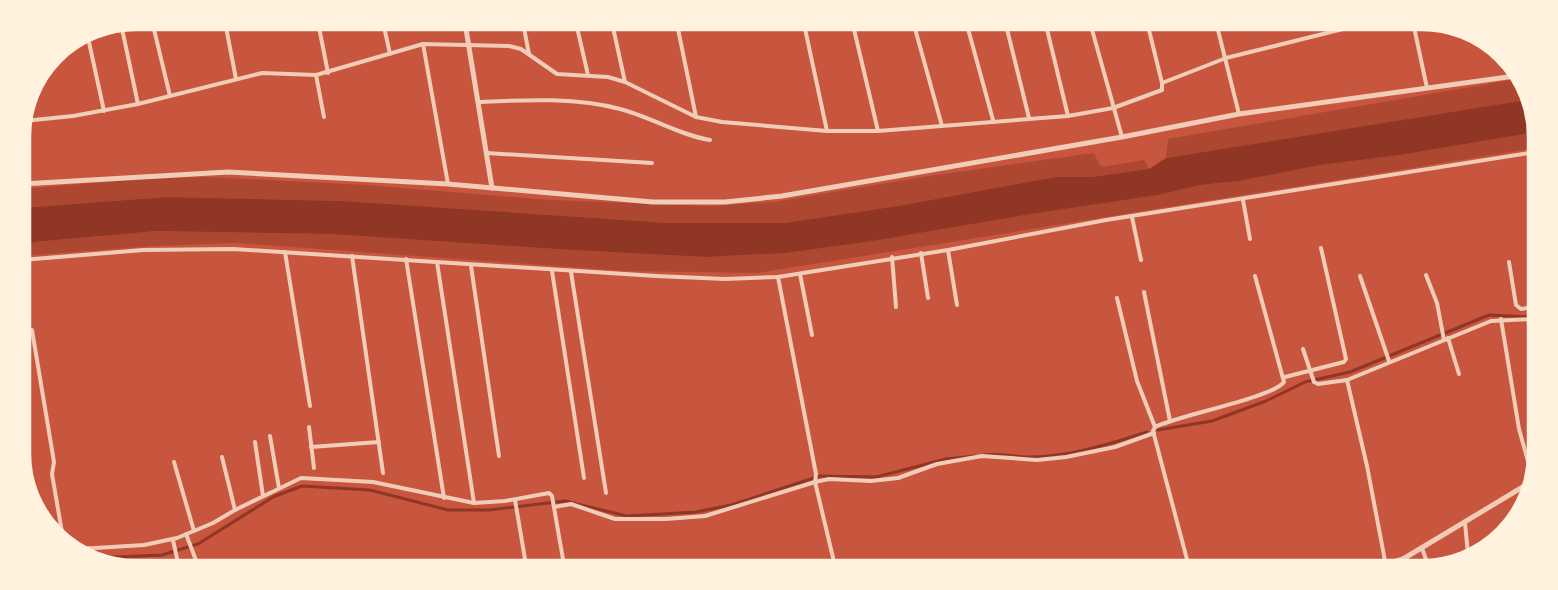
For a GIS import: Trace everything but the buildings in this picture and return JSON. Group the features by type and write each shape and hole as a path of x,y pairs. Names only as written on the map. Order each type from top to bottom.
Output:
{"street":[{"path":"154,30 170,96"},
{"path":"227,30 236,79"},
{"path":"320,30 328,72"},
{"path":"385,30 390,54"},
{"path":"467,30 492,188"},
{"path":"524,30 529,54"},
{"path":"578,30 588,76"},
{"path":"614,30 625,82"},
{"path":"678,30 696,117"},
{"path":"805,30 827,130"},
{"path":"854,30 878,131"},
{"path":"915,30 942,126"},
{"path":"968,30 993,120"},
{"path":"1007,30 1029,118"},
{"path":"1047,30 1068,116"},
{"path":"1092,30 1122,137"},
{"path":"32,119 104,111 262,74 316,75 423,44 508,46 529,54 557,74 608,77 625,82 696,117 722,122 827,130 878,131 993,120 1068,116 1113,108 1160,91 1162,83 1149,30"},
{"path":"1217,30 1239,114"},
{"path":"1162,83 1226,58 1339,30"},
{"path":"1415,30 1427,88"},
{"path":"123,31 138,104"},
{"path":"89,41 104,111"},
{"path":"423,44 448,184"},
{"path":"316,75 324,117"},
{"path":"30,184 228,172 448,184 653,202 725,202 782,196 1122,137 1239,114 1510,77"},
{"path":"478,102 533,100 618,108 669,126 690,137 710,140"},
{"path":"486,153 652,163"},
{"path":"30,259 143,250 285,252 571,272 725,278 778,277 892,257 948,250 1132,216 1243,200 1528,153"},
{"path":"1243,200 1250,239"},
{"path":"1132,216 1141,260"},
{"path":"1284,377 1344,362 1346,359 1321,248"},
{"path":"948,250 957,304"},
{"path":"285,252 310,406"},
{"path":"921,253 928,298"},
{"path":"352,256 383,473"},
{"path":"892,257 896,307"},
{"path":"406,260 444,498"},
{"path":"437,262 474,504"},
{"path":"1509,262 1516,305 1521,309 1528,308"},
{"path":"471,266 499,456"},
{"path":"552,271 584,478"},
{"path":"571,272 606,493"},
{"path":"800,274 812,335"},
{"path":"1426,275 1437,303 1445,338 1459,374"},
{"path":"1154,427 1280,387 1284,382 1255,276"},
{"path":"1360,276 1389,359"},
{"path":"778,277 816,481 834,560"},
{"path":"1144,292 1170,421"},
{"path":"1117,298 1137,380 1154,427 1187,560"},
{"path":"1303,349 1313,379 1321,384 1347,380 1389,359 1490,321 1501,319 1528,320"},
{"path":"1501,319 1519,430 1528,461"},
{"path":"32,330 54,462 52,474 62,530"},
{"path":"1347,380 1368,466 1385,560"},
{"path":"309,428 314,468"},
{"path":"554,506 571,504 615,519 666,519 705,516 816,481 830,479 871,481 898,478 937,464 982,456 1036,460 1066,457 1115,447 1154,433"},
{"path":"270,436 279,488"},
{"path":"255,442 264,496"},
{"path":"311,448 379,442"},
{"path":"222,457 235,510"},
{"path":"174,462 194,531"},
{"path":"97,552 173,542 187,537 194,531 279,488 301,478 309,478 373,482 474,504 515,502 540,493 549,493 552,496 563,560"},
{"path":"1409,560 1422,548 1521,488"},
{"path":"515,502 525,560"},
{"path":"1465,523 1468,550"},
{"path":"187,537 196,560"},
{"path":"173,542 177,560"},
{"path":"1422,548 1427,560"}],"shaded area":[{"path":"1512,80 1522,101 1166,158 1168,139"},
{"path":"1522,101 1527,122 1528,133 1400,155 1320,165 1239,181 1200,185 1158,195 873,241 786,253 707,257 330,234 157,231 30,242 30,207 166,197 342,201 670,223 785,223 904,205 1055,177 1091,177 1149,169 1166,158"},
{"path":"1528,133 1528,149 758,273 626,271 235,243 153,246 30,255 30,242 157,231 330,234 707,257 786,253 873,241 1158,195 1200,185 1239,181 1320,165 1400,155"},
{"path":"1094,153 1099,164 1103,167 1144,160 1149,169 1091,177 1055,177 904,205 785,223 670,223 342,201 166,197 30,207 30,188 138,179 207,177 366,185 550,200 709,206 774,202 929,176"}],"waterway":[{"path":"1158,430 1212,421 1266,401 1305,382 1350,372 1489,315 1528,317"},
{"path":"984,455 996,454 1030,457 1060,455 1104,445 1147,432"},
{"path":"112,557 162,555 198,544 273,497 302,486 370,490 448,510 489,510 565,501 627,516 696,512 731,505 820,476 876,477 946,459 975,456"}]}
